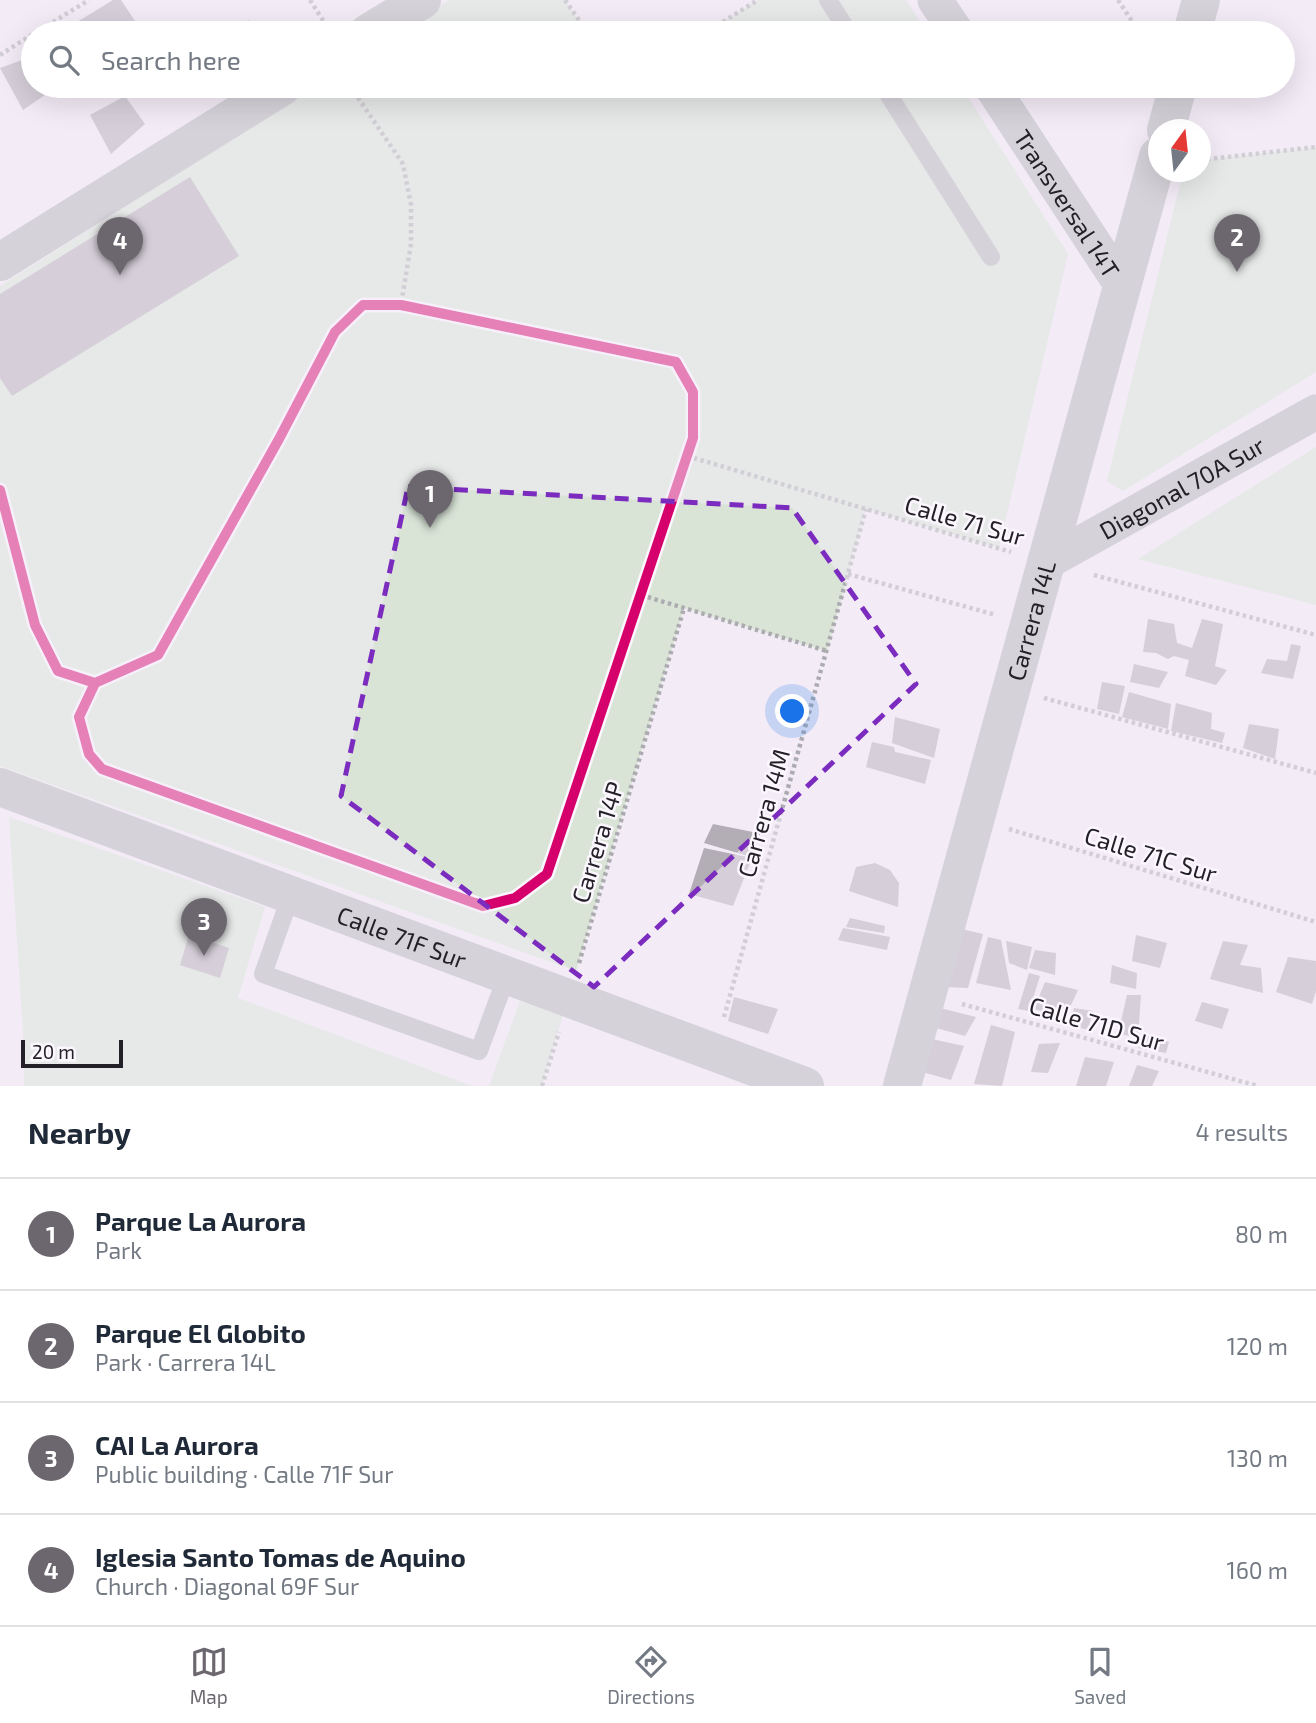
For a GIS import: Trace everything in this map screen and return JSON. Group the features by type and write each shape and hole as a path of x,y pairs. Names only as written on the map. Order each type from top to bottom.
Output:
{"street":[{"path":"388,21 422,0"},
{"path":"935,0 949,21"},
{"path":"1195,21 1201,0"},
{"path":"0,262 264,98"},
{"name":"Transversal 14T","path":"999,98 1122,286"},
{"path":"1169,119 1175,98"},
{"name":"Carrera 14L","path":"902,1086 1151,182"},
{"name":"Diagonal 70A Sur","path":"1047,562 1316,412"},
{"name":"Calle 71F Sur","path":"0,787 805,1086"}],"lane":[{"path":"828,0 841,21"},
{"path":"891,98 990,257"},
{"path":"291,895 263,974 479,1051 507,975"}],"path":[{"path":"55,21 89,0"},
{"path":"310,0 323,21"},
{"path":"565,0 580,21"},
{"path":"724,21 758,0"},
{"path":"1118,0 1132,21"},
{"path":"0,55 21,42"},
{"path":"358,98 403,164 411,205 411,244 401,305"},
{"path":"1211,159 1316,147"},
{"path":"388,305 414,308"},
{"path":"683,469 689,452"},
{"path":"848,574 1029,624"},
{"path":"636,608 645,582"},
{"path":"640,595 827,651"},
{"path":"1012,689 1316,773"}],"highlighted area":[{"path":"408,487 792,508 916,684 594,987 341,796"}],"shaded area":[{"path":"449,0 565,0 580,21 416,21"},
{"path":"758,0 906,0 919,21 724,21"},
{"path":"296,98 969,98 1068,254 999,548 866,509 827,651 684,608 576,971 0,766 0,286"},
{"path":"1316,147 1316,372 1123,491 1107,481 1181,182 1211,182 1211,159"},
{"path":"1316,447 1316,605 1138,559"},
{"path":"9,817 265,907 238,998 472,1086 24,1086 24,1047"},
{"path":"520,1001 563,1015 542,1086 489,1086"}],"building":[{"path":"113,0 121,0 135,21 79,21"},
{"path":"21,60 21,98 40,98 23,110 0,68"},
{"path":"121,98 126,98 145,124 111,154 90,115"},
{"path":"190,177 239,256 12,396 0,378 0,294"},
{"path":"1148,619 1174,624 1177,643 1192,648 1202,619 1223,624 1215,666 1227,670 1216,685 1185,676 1189,660 1174,656 1168,659 1156,653 1143,652"},
{"path":"1291,644 1301,646 1293,679 1261,673 1267,659 1287,661"},
{"path":"1134,664 1168,672 1159,688 1130,682"},
{"path":"1102,682 1125,686 1119,714 1097,709"},
{"path":"1129,692 1171,704 1168,729 1122,717"},
{"path":"1176,703 1212,713 1211,729 1225,733 1222,743 1171,731"},
{"path":"895,717 940,729 934,758 892,743"},
{"path":"1249,724 1279,729 1275,759 1243,748"},
{"path":"872,742 894,747 895,752 931,760 925,784 866,767"},
{"path":"713,824 758,833 748,856 704,843"},
{"path":"704,848 752,858 733,906 689,894"},
{"path":"875,863 890,870 899,883 898,907 849,891 856,867"},
{"path":"850,918 885,926 884,933 846,927"},
{"path":"843,928 890,937 887,950 838,940"},
{"path":"961,929 983,934 968,988 942,987"},
{"path":"189,935 229,948 220,978 180,965"},
{"path":"1136,935 1167,943 1160,968 1132,961"},
{"path":"988,937 1001,940 1011,990 976,983"},
{"path":"1006,941 1032,947 1027,970 1009,963"},
{"path":"1223,941 1248,945 1240,965 1261,968 1263,993 1210,979"},
{"path":"1035,950 1056,953 1055,975 1029,968"},
{"path":"1288,957 1316,961 1316,991 1312,1004 1276,992"},
{"path":"1112,965 1137,973 1136,989 1110,983"},
{"path":"1029,973 1040,976 1029,1011 1018,1009"},
{"path":"1045,982 1078,990 1065,1018 1034,1009"},
{"path":"1127,995 1141,995 1138,1037 1118,1034"},
{"path":"734,997 778,1009 768,1034 728,1021"},
{"path":"1202,1002 1229,1009 1222,1029 1195,1021"},
{"path":"940,1008 976,1017 965,1036 936,1028"},
{"path":"1074,1008 1093,1011 1088,1030 1069,1025"},
{"path":"991,1025 1015,1032 1002,1086 974,1084"},
{"path":"1144,1035 1169,1042 1166,1053 1138,1048"},
{"path":"927,1038 964,1046 951,1080 915,1070"},
{"path":"1060,1043 1048,1073 1031,1072 1039,1044"},
{"path":"1085,1057 1114,1062 1106,1086 1076,1086"},
{"path":"1137,1065 1159,1071 1152,1086 1129,1086"}],"cycle path":[{"path":"0,490 35,625 58,671 95,683 158,655 279,439 335,332 363,305 401,305 676,362 693,392 693,438 547,874 515,898 483,906 102,769 89,754 79,717 95,683"}],"place":[{"name":"Parque El Globito","path":"1237,272"},
{"name":"Iglesia Santo Tomas de Aquino","path":"120,275"},
{"name":"Parque La Aurora","path":"430,528"},
{"name":"CAI La Aurora","path":"204,956"}]}
